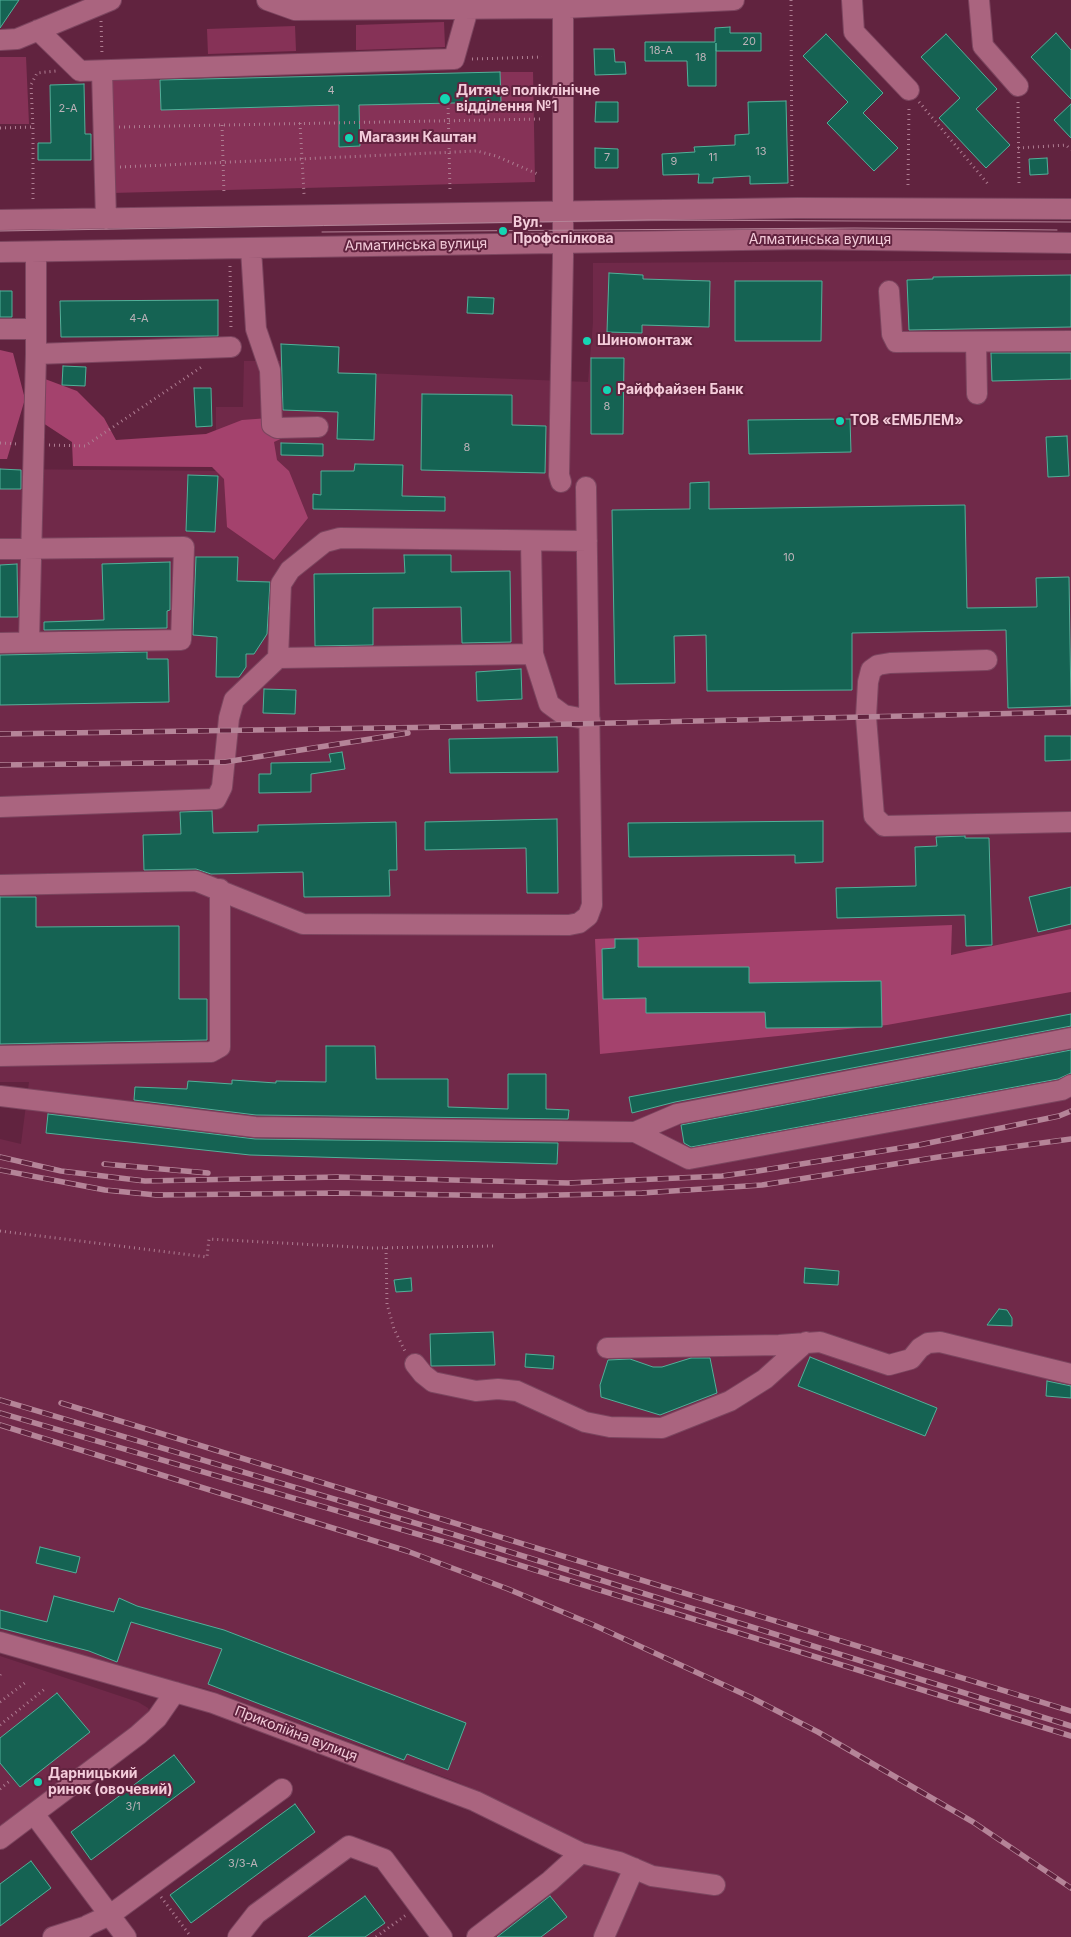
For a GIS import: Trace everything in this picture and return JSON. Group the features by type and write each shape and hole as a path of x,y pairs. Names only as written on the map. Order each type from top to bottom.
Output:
{"street":[{"path":"64,19 78,0"},
{"path":"267,0 295,10 326,5 468,9 563,4 734,0"},
{"path":"852,0 854,32 909,90"},
{"path":"979,0 983,46 1018,86"},
{"path":"0,40 17,39 106,2"},
{"path":"561,482 559,475 563,4"},
{"path":"38,30 80,71 454,59 468,9"},
{"path":"102,70 106,218"},
{"path":"0,220 798,208 1071,209"},
{"name":"Алматинська вулиця","path":"0,252 251,249 562,241 803,239 1071,243"},
{"path":"251,249 256,329 270,370 272,425 277,428 318,427"},
{"path":"29,642 36,354 36,252"},
{"path":"889,291 892,334 896,342 1071,340"},
{"path":"0,330 36,329"},
{"path":"976,342 977,394"},
{"path":"36,354 231,347"},
{"path":"0,885 196,881 220,889 303,924 569,925 579,923 588,916 592,905 586,487"},
{"path":"278,658 281,584 290,570 325,542 340,538 587,541"},
{"path":"531,541 532,654 549,704 564,715 590,720"},
{"path":"0,549 184,547 181,640 0,643"},
{"path":"0,808 216,798 222,787 229,718 234,700 278,658 532,654"},
{"path":"987,660 890,663 878,665 872,670 868,682 866,717 874,816 884,826 1071,822"},
{"path":"0,1056 211,1052 220,1048 220,889"},
{"path":"0,1096 254,1126 635,1132 676,1114 1071,1038"},
{"path":"635,1132 689,1159 1062,1090 1071,1085"},
{"path":"415,1364 433,1382 476,1391 498,1389 517,1391 585,1422 610,1427 662,1428 699,1415 730,1401 765,1379 806,1342"},
{"path":"607,1348 779,1345 820,1342 889,1365 911,1359 920,1348 928,1343 940,1342 1071,1374"},
{"name":"Приколійна вулиця","path":"0,1642 213,1703 475,1801 582,1853 619,1862 652,1876 715,1885"},
{"path":"0,1839 138,1735 157,1718 175,1692"},
{"path":"52,1937 80,1931 110,1915 282,1788"},
{"path":"34,1814 126,1937"},
{"path":"238,1937 256,1914 349,1846 384,1859 442,1937"},
{"path":"478,1937 550,1881 582,1853"},
{"path":"604,1937 634,1868"}],"path":[{"path":"791,0 792,186"},
{"path":"102,70 106,2"},
{"path":"454,59 542,57"},
{"path":"33,199 34,127 31,85 33,78 37,73 44,71 80,71"},
{"path":"1018,86 1019,184"},
{"path":"909,90 988,184"},
{"path":"908,185 909,90"},
{"path":"448,103 450,191"},
{"path":"104,128 222,124 541,119"},
{"path":"300,123 304,194"},
{"path":"222,124 224,195"},
{"path":"0,128 34,127"},
{"path":"1018,148 1066,145 1071,150"},
{"path":"105,168 223,161 449,152 487,153 540,175"},
{"path":"230,265 231,347"},
{"path":"47,445 85,446 206,364"},
{"path":"0,443 19,444"},
{"path":"0,1231 207,1256 209,1239 386,1248 494,1246"},
{"path":"386,1248 387,1304 390,1318 401,1346 415,1364"},
{"path":"0,1702 26,1682"},
{"path":"0,1725 46,1688"},
{"path":"0,1790 11,1780"},
{"path":"152,1884 190,1937"},
{"path":"376,1937 419,1906"}],"shaded area":[{"path":"444,22 445,47 356,50 356,25"},
{"path":"295,26 296,51 208,54 207,29"},
{"path":"0,57 26,57 29,124 0,124"},
{"path":"500,72 533,72 535,182 111,193 107,78 160,80 161,110 501,102"},
{"path":"1071,260 1071,1937 488,1937 585,1845 455,1781 207,1689 131,1671 0,1631 0,1139 21,1144 29,1082 0,1082 0,469 216,471 216,407 243,407 244,361 280,361 281,344 339,347 338,372 588,382 593,323 593,263"},
{"path":"0,350 13,353 25,399 7,459 0,459"},
{"path":"45,379 77,391 104,418 116,440 206,434 242,420 282,417 289,435 274,442 277,460 289,471 308,518 274,560 227,527 224,479 212,467 73,466 72,442 43,423"},
{"path":"952,925 951,955 1071,929 1071,992 887,1025 600,1054 595,939"},
{"name":"Дарницький ринок (овочевий)","path":"0,1656 138,1702 148,1708 152,1719 0,1839"}],"building":[{"path":"0,0 19,0 0,28"},
{"path":"730,27 730,33 761,33 761,51 716,51 716,86 688,86 687,61 645,61 645,42 715,42 715,28"},
{"path":"1056,33 1071,50 1071,99 1031,57"},
{"path":"826,34 883,93 863,113 898,148 874,171 827,123 848,102 803,56"},
{"path":"946,34 997,89 976,109 1010,145 986,168 939,118 960,98 921,57"},
{"path":"594,49 614,49 615,62 625,62 626,74 595,75"},
{"path":"500,72 501,102 359,105 360,146 339,147 339,105 161,110 160,80"},
{"path":"84,84 85,134 91,134 91,160 38,160 38,143 51,143 50,85"},
{"path":"786,101 788,183 750,184 750,176 713,178 713,183 698,183 699,174 663,175 662,154 695,152 694,147 735,145 735,135 749,134 748,102"},
{"path":"596,102 618,102 618,122 595,122"},
{"path":"1071,104 1071,138 1054,120"},
{"path":"595,148 618,149 618,168 595,168"},
{"path":"1047,158 1048,174 1030,175 1029,159"},
{"path":"609,273 643,275 643,279 710,281 709,327 642,325 642,333 607,332"},
{"path":"1071,275 1071,327 909,330 907,280 933,279 933,277"},
{"path":"735,281 822,281 821,341 735,341"},
{"path":"0,291 12,291 12,317 0,317"},
{"path":"468,297 494,298 493,314 467,313"},
{"path":"218,300 218,336 61,337 60,301"},
{"path":"281,344 339,347 338,373 376,374 374,440 337,439 338,412 283,410"},
{"path":"991,353 1071,353 1071,379 992,381"},
{"path":"591,358 624,358 623,434 591,434"},
{"path":"63,366 86,367 85,386 62,385"},
{"path":"194,388 211,388 212,426 196,427"},
{"path":"422,394 512,395 512,425 546,426 545,473 421,470"},
{"path":"850,419 851,452 749,454 748,420"},
{"path":"1067,436 1069,476 1048,477 1046,437"},
{"path":"281,443 323,444 323,456 281,455"},
{"path":"355,464 403,465 402,496 445,497 445,511 313,509 313,494 321,495 321,471 354,471"},
{"path":"0,469 21,470 21,489 0,489"},
{"path":"188,475 218,476 215,532 186,531"},
{"path":"709,482 709,509 965,505 967,608 1037,607 1036,578 1069,577 1071,706 1008,708 1006,630 852,633 852,690 707,691 706,635 674,636 675,683 615,684 612,510 690,509 690,483"},
{"path":"404,555 451,555 451,572 510,571 511,642 462,643 461,607 373,608 373,645 315,646 314,574 405,573"},
{"path":"196,557 238,557 237,581 270,582 267,634 254,654 246,654 246,667 239,677 216,677 217,637 193,635"},
{"path":"170,562 170,610 167,611 167,628 44,630 44,622 104,620 102,564"},
{"path":"17,564 18,617 0,617 0,565"},
{"path":"147,652 147,659 168,659 169,702 0,705 0,655"},
{"path":"521,669 522,699 477,701 476,672"},
{"path":"264,689 296,690 295,714 263,713"},
{"path":"1045,736 1071,736 1071,760 1045,761"},
{"path":"557,737 558,772 450,773 449,739"},
{"path":"342,752 345,769 311,774 311,792 259,793 259,774 271,774 271,763 331,762 329,754"},
{"path":"212,811 213,833 258,832 258,825 396,822 397,870 389,870 390,896 304,897 303,872 211,874 196,869 144,870 143,835 181,834 180,812"},
{"path":"557,819 558,893 527,893 526,848 425,850 425,822"},
{"path":"823,821 823,862 795,863 795,855 629,857 628,823"},
{"path":"965,836 965,838 989,838 992,945 966,946 965,915 837,918 836,888 916,886 915,847 937,846 936,837"},
{"path":"1071,887 1071,924 1038,932 1029,897"},
{"path":"0,897 36,897 36,927 179,926 179,999 207,999 207,1040 0,1044"},
{"path":"615,939 638,939 638,967 749,967 749,983 881,981 882,1027 766,1028 765,1012 646,1013 646,998 603,999 602,949 615,948"},
{"path":"1071,1014 1071,1026 675,1102 632,1113 629,1097"},
{"path":"326,1046 375,1046 376,1079 448,1079 448,1107 508,1109 508,1074 546,1074 546,1109 569,1110 568,1119 256,1115 134,1100 135,1087 187,1089 188,1081 232,1084 232,1080 276,1083 276,1081 326,1082"},
{"path":"1071,1050 1071,1073 1058,1079 691,1147 684,1143 681,1125"},
{"path":"48,1114 255,1139 558,1143 557,1164 250,1155 46,1133"},
{"path":"805,1268 839,1271 838,1285 804,1283"},
{"path":"411,1278 412,1291 396,1292 394,1280"},
{"path":"999,1309 1007,1310 1012,1318 1012,1326 987,1325"},
{"path":"493,1332 495,1365 431,1366 430,1334"},
{"path":"526,1354 554,1356 553,1369 525,1367"},
{"path":"810,1357 937,1408 925,1436 798,1386"},
{"path":"691,1358 710,1358 717,1393 660,1415 601,1397 600,1385 608,1360 630,1359 653,1367 662,1367"},
{"path":"1047,1381 1071,1386 1071,1398 1046,1396"},
{"path":"40,1547 80,1557 76,1573 36,1563"},
{"path":"54,1596 114,1612 119,1598 137,1606 224,1630 466,1723 448,1770 407,1754 404,1760 208,1684 222,1649 131,1622 117,1662 89,1651 0,1628 0,1610 47,1622"},
{"path":"57,1693 90,1732 20,1787 0,1763 0,1738"},
{"path":"174,1755 195,1782 91,1860 71,1832"},
{"path":"295,1804 315,1832 191,1923 170,1895"},
{"path":"31,1861 51,1888 0,1926 0,1884"},
{"path":"365,1896 385,1923 365,1937 308,1937"},
{"path":"550,1896 567,1917 541,1937 497,1937"}],"tram line":[{"path":"0,231 648,220 1071,222"},
{"path":"322,232 854,228 1057,230"}],"railway":[{"path":"0,734 447,727 1071,712"},
{"path":"0,765 225,762 408,733"},
{"path":"0,1157 61,1171 145,1181 338,1177 568,1183 722,1176 758,1171 919,1145 1059,1116 1071,1111"},
{"path":"0,1170 105,1190 156,1195 337,1193 517,1196 642,1193 762,1185 945,1156 1071,1139"},
{"path":"104,1164 208,1173"},
{"path":"0,1400 452,1534 1071,1726"},
{"path":"61,1403 1071,1711"},
{"path":"0,1413 448,1543 1071,1736"},
{"path":"0,1425 407,1551 508,1589 596,1626 750,1697 818,1732 973,1822 1071,1888"}],"place":[{"name":"Дитяче поліклінічне відділення №1","path":"445,99"},
{"name":"Магазин Каштан","path":"349,138"},
{"name":"Вул. Профспілкова","path":"503,231"},
{"name":"Шиномонтаж","path":"587,341"},
{"name":"Райффайзен Банк","path":"607,390"},
{"name":"ТОВ «ЕМБЛЕМ»","path":"840,421"},
{"name":"Дарницький ринок (овочевий)","path":"38,1782"}]}
